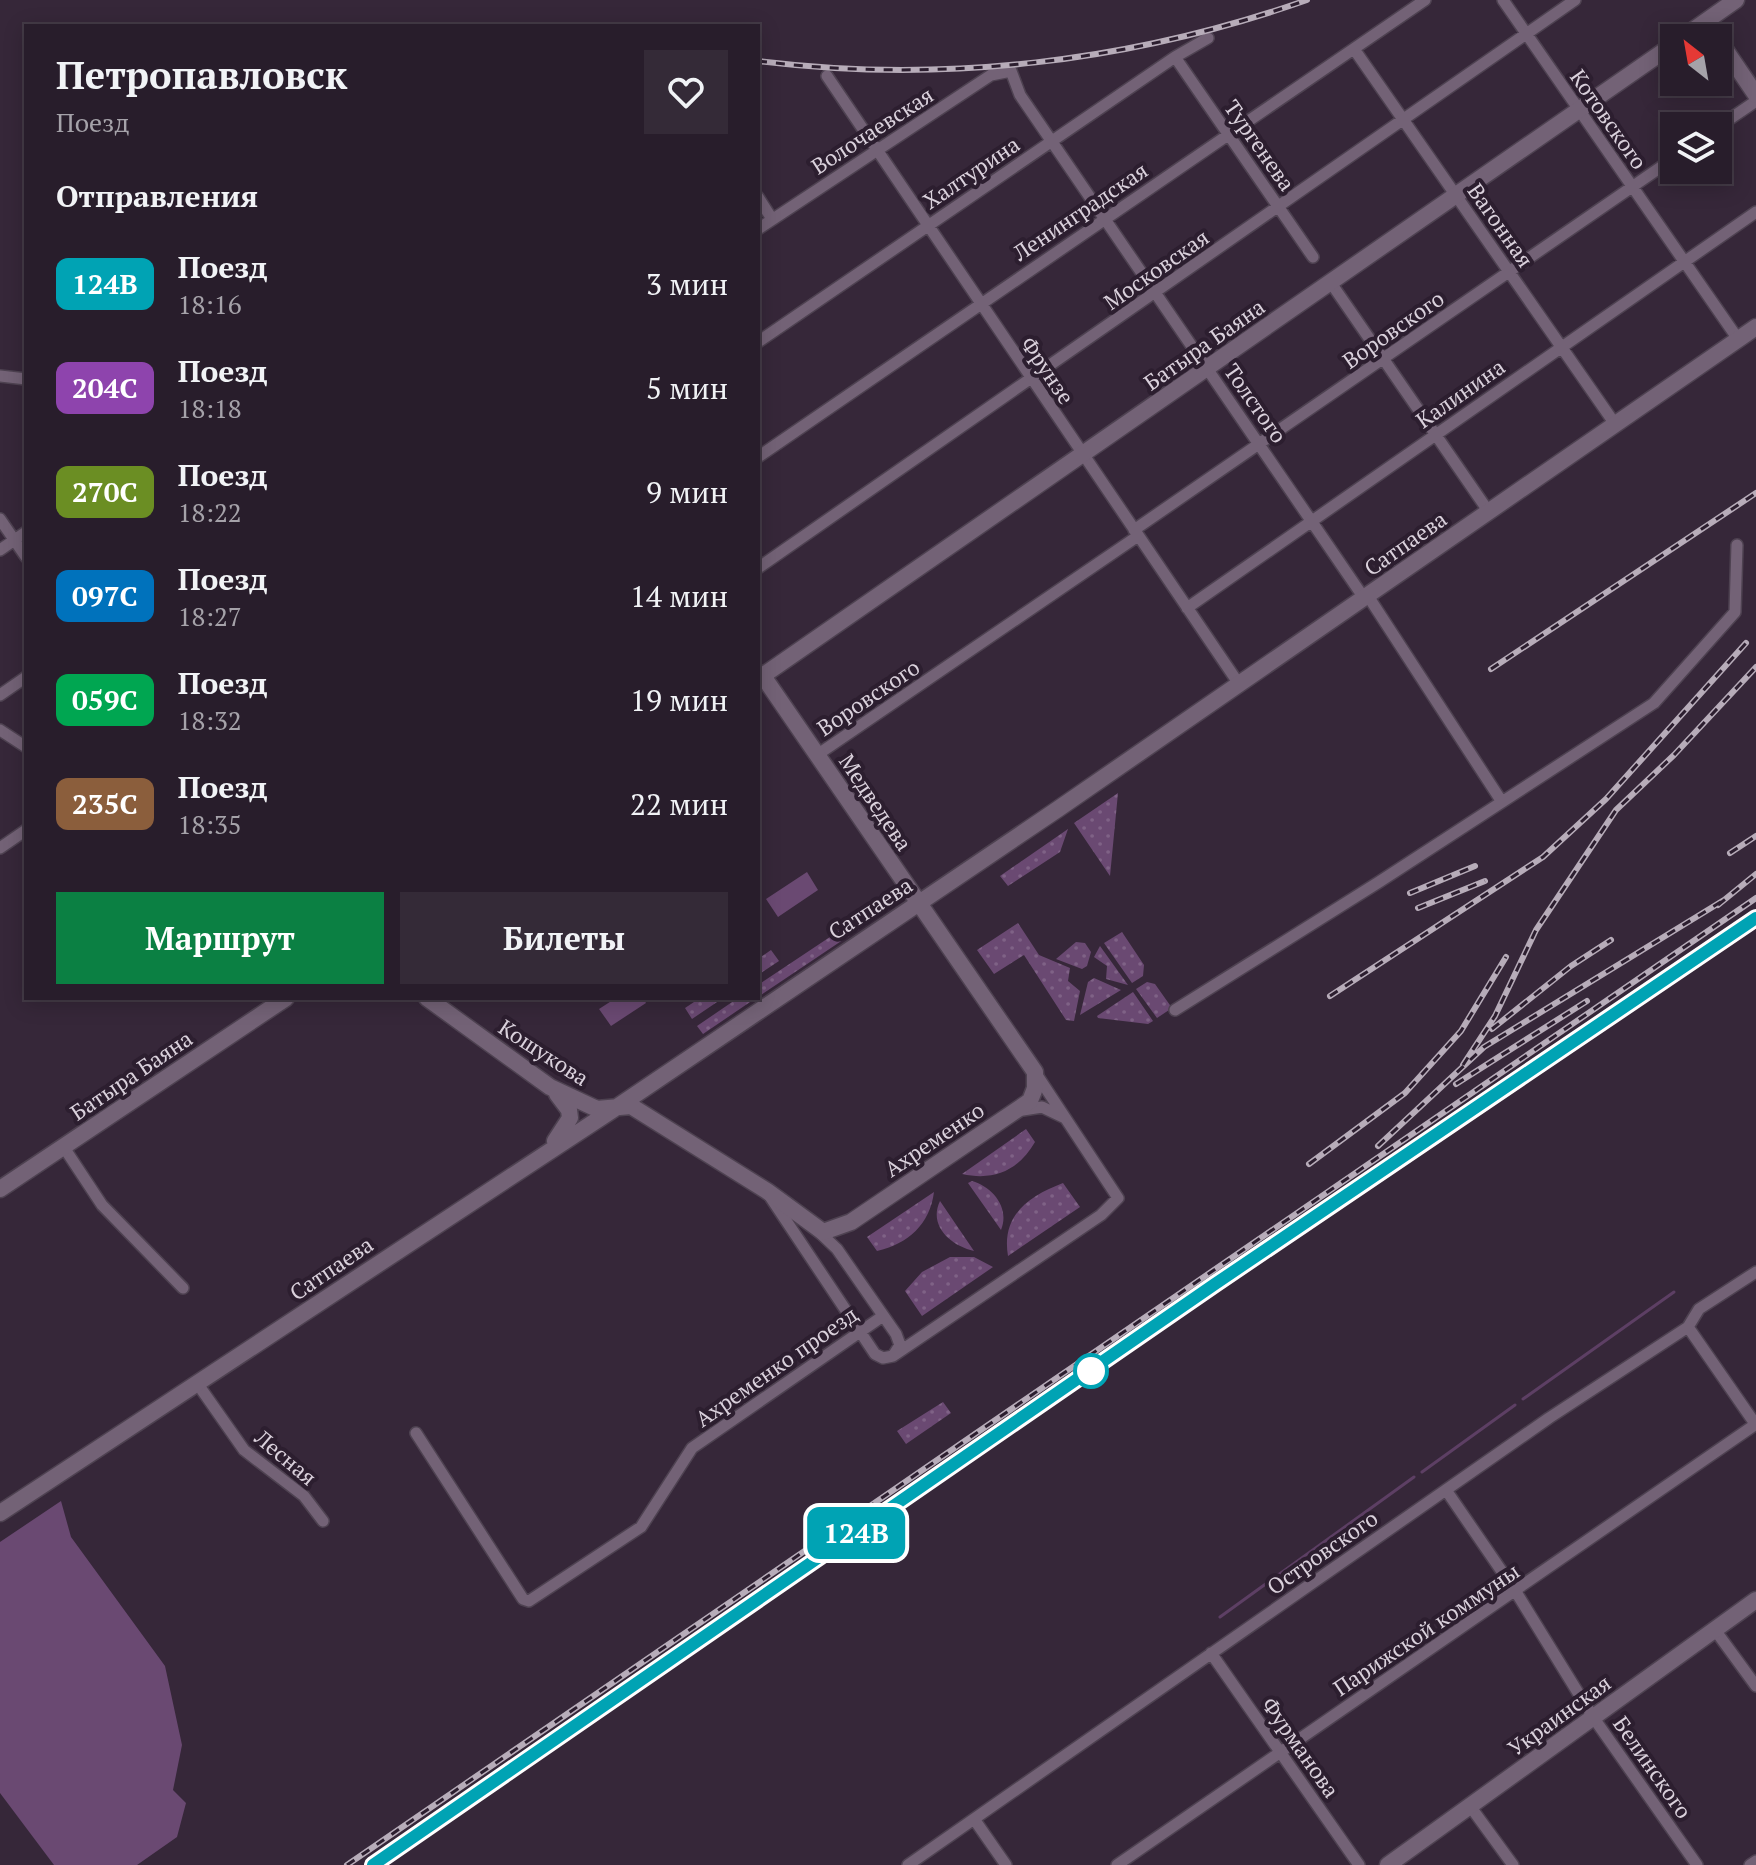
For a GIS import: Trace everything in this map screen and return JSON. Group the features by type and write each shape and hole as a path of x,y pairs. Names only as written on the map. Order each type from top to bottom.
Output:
{"street":[{"name":"Ленинградская","path":"760,456 978,303 1425,0"},
{"name":"Котовского","path":"1503,0 1738,339"},
{"name":"Московская","path":"760,567 1575,0"},
{"path":"1702,24 1736,0"},
{"name":"Халтурина","path":"760,341 1175,57 1208,38"},
{"name":"Вагонная","path":"1354,49 1615,424"},
{"name":"Батыра Баяна","path":"760,677 1660,54"},
{"name":"Тургенева","path":"1175,57 1313,257"},
{"path":"1732,61 1756,98 1732,116"},
{"name":"Толстого","path":"1011,71 1020,95 1366,597 1502,802"},
{"name":"Волочаевская","path":"760,228 995,73 1011,71"},
{"name":"Фрунзе","path":"827,76 1239,684"},
{"name":"Воровского","path":"817,755 1660,168"},
{"path":"760,200 772,219"},
{"name":"Калинина","path":"1187,608 1756,212"},
{"path":"1331,283 1489,512"},
{"name":"Сатпаева","path":"0,1513 620,1105 1058,809 1756,327"},
{"path":"0,376 24,379"},
{"path":"0,519 24,554"},
{"path":"0,550 24,533"},
{"path":"1175,1010 1654,703 1735,612 1737,545"},
{"name":"Медведева","path":"760,677 1035,1072"},
{"path":"0,695 24,678"},
{"path":"0,730 24,746"},
{"path":"0,848 24,831"},
{"name":"Батыра Баяна","path":"0,1189 283,1000"},
{"name":"Кошукова","path":"430,1000 550,1087 600,1110 631,1106 767,1191 816,1229"},
{"path":"893,1356 1101,1215 1118,1198 1035,1072"},
{"name":"Ахременко","path":"844,1226 1019,1111 1034,1094 1035,1072"},
{"path":"542,1154 564,1131 570,1118 567,1107 550,1087"},
{"path":"576,1101 588,1117 579,1131"},
{"path":"1019,1111 1042,1107 1067,1119"},
{"path":"63,1146 102,1205 183,1288"},
{"path":"0,1175 23,1173"},
{"name":"Кошукова","path":"767,1191 877,1356 893,1356"},
{"path":"816,1229 844,1226 842,1256"},
{"path":"816,1229 842,1256 900,1342 893,1356"},
{"name":"Островского","path":"908,1865 1446,1490 1688,1327 1699,1309 1756,1272"},
{"name":"Ахременко проезд","path":"416,1433 523,1599 529,1601 641,1527 692,1448 883,1316"},
{"path":"1688,1327 1756,1425"},
{"name":"Лесная","path":"197,1383 244,1450 304,1496 323,1521"},
{"name":"Парижской коммуны","path":"1117,1865 1756,1425"},
{"name":"Белинского","path":"1446,1490 1516,1592 1593,1717 1697,1865"},
{"name":"Украинская","path":"1388,1865 1756,1600"},
{"path":"1715,1630 1756,1686"},
{"name":"Фурманова","path":"1211,1653 1359,1865"},
{"path":"1470,1806 1513,1865"},
{"path":"974,1819 1006,1865"},
{"path":"1750,1865 1756,1861"}],"shaded area":[{"path":"1118,793 1110,876 1074,823"},
{"path":"1068,829 1060,852 1008,886 1000,876"},
{"path":"807,872 818,890 778,917 766,899"},
{"path":"884,901 889,909 760,996 760,984"},
{"path":"1018,923 1039,955 1070,968 1068,981 1080,991 1074,1021 1066,1020 1024,955 994,974 977,950"},
{"path":"1122,932 1144,965 1143,976 1132,983 1104,943"},
{"path":"1076,942 1085,943 1091,952 1087,966 1082,969 1056,959"},
{"path":"1100,946 1128,985 1106,979 1107,966 1094,957"},
{"path":"771,950 779,961 760,974 760,958"},
{"path":"1094,978 1121,990 1080,1015 1088,982"},
{"path":"1147,982 1155,984 1172,1008 1157,1018 1136,989"},
{"path":"1133,992 1153,1021 1148,1024 1098,1018 1097,1016"},
{"path":"613,1000 644,1000 646,1003 611,1026 599,1009"},
{"path":"697,1000 720,1000 692,1019 685,1008"},
{"path":"735,1000 753,1000 703,1034 697,1026"},
{"path":"1026,1129 1035,1142 1013,1167 995,1175 962,1174"},
{"path":"972,1181 987,1188 998,1200 1003,1214 1001,1230 968,1183"},
{"path":"1063,1183 1080,1207 1008,1256 1007,1242 1013,1218 1039,1194"},
{"path":"934,1192 928,1214 916,1231 908,1238 877,1251 867,1237"},
{"path":"940,1201 974,1251 957,1245 944,1234 937,1219"},
{"path":"950,1257 974,1257 993,1267 922,1316 905,1291 922,1272"},
{"path":"943,1402 951,1413 906,1444 897,1431"},
{"path":"61,1501 71,1537 165,1666 182,1745 173,1790 186,1803 177,1837 137,1865 54,1865 0,1793 0,1542"}],"waterway":[{"path":"1523,1399 1674,1292"},
{"path":"1422,1472 1515,1405"},
{"path":"1220,1617 1414,1477"}],"railway":[{"path":"760,61 827,68 897,70 1036,62 1105,53 1173,39 1307,0"},
{"path":"1491,669 1756,493"},
{"path":"1330,996 1543,857 1606,799 1746,643"},
{"path":"1463,1065 1495,1016 1536,930 1616,810 1674,755 1756,667"},
{"path":"1730,853 1756,836"},
{"path":"1410,893 1475,866"},
{"path":"1718,905 1756,874"},
{"path":"1418,908 1485,881"},
{"path":"347,1865 1756,898"},
{"path":"1378,1146 1484,1047 1724,900"},
{"path":"373,1865 1215,1284 1756,918"},
{"path":"1492,1029 1571,966 1611,940"},
{"path":"1309,1164 1405,1093 1461,1031 1506,957"},
{"path":"1456,1084 1587,1001"}],"train":[{"name":"124В","path":"373,1865 1215,1284 1756,918"}]}
